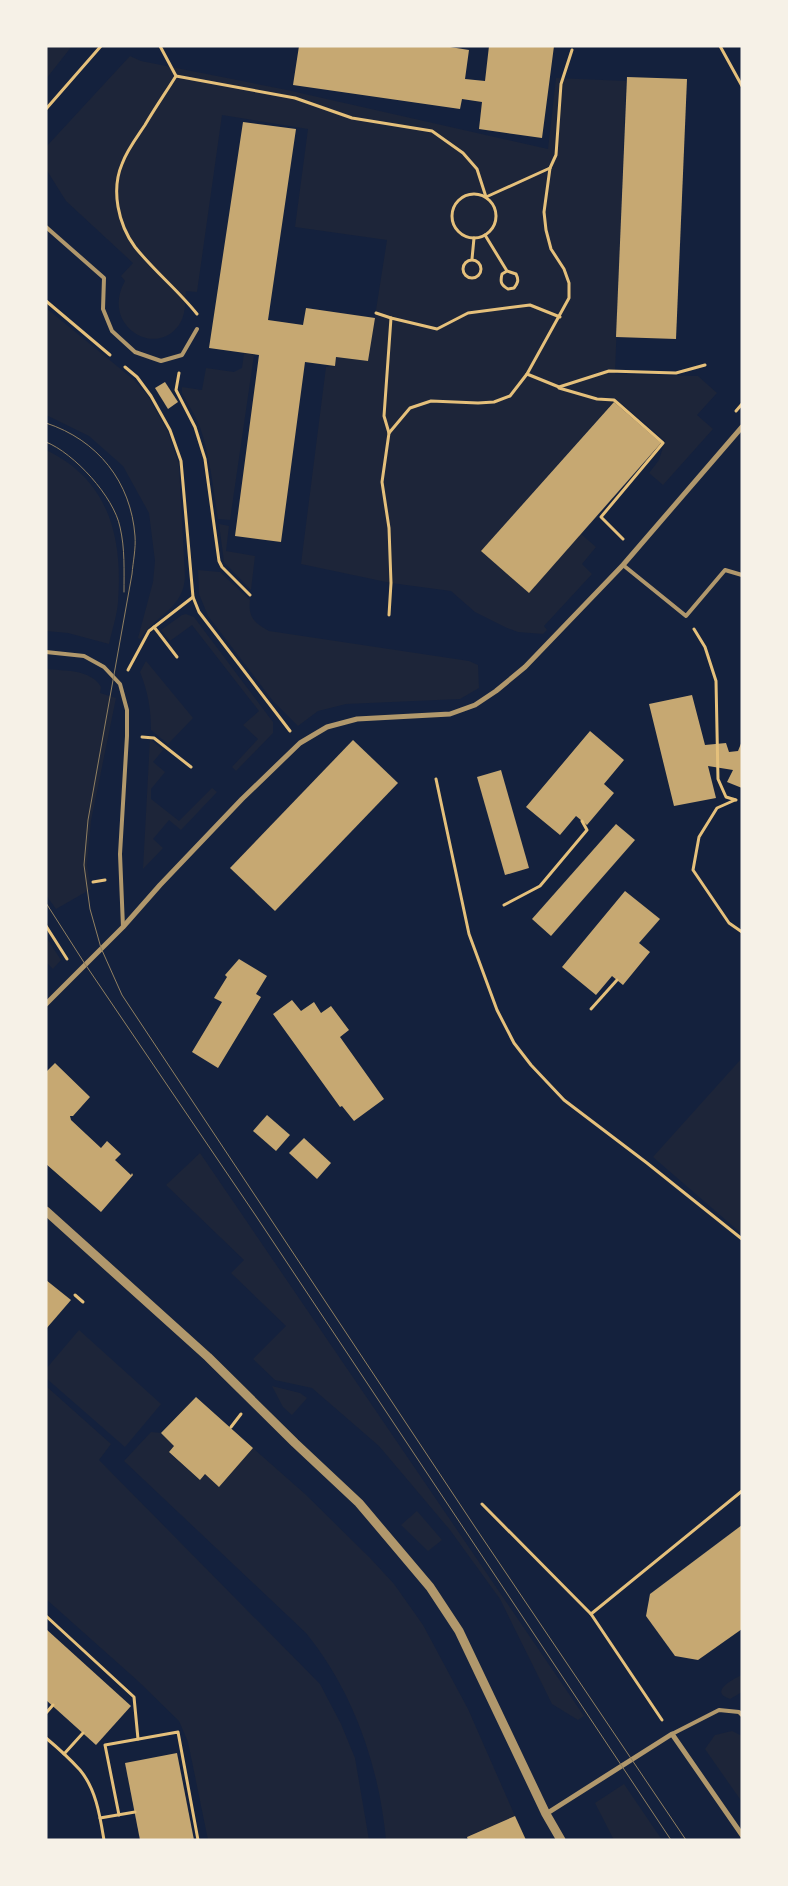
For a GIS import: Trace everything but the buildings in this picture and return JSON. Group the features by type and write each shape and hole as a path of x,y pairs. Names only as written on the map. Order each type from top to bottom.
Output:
{"street":[{"path":"46,1004 123,927 208,835 300,743 327,728 357,719 450,714 475,705 496,692 525,668 635,551 742,426"},
{"path":"46,1211 208,1357 294,1444 359,1503 430,1587 459,1631 546,1814 561,1840"},
{"path":"546,1814 672,1734 742,1835"}],"lane":[{"path":"46,227 104,278 103,309 112,331 135,352 161,361 182,355 197,329"},
{"path":"622,565 686,616 725,570 742,576"},
{"path":"46,652 84,656 104,667 120,684 127,710 120,854 123,927"},
{"path":"672,1734 719,1710 739,1712 742,1715"}],"path":[{"path":"46,109 101,46"},
{"path":"160,46 176,76"},
{"path":"720,46 742,86"},
{"path":"389,433 410,408 431,401 494,402 510,396 526,374 570,298 569,283 564,269 551,249 544,212 550,168 556,155 561,84 572,50"},
{"path":"176,76 295,98 352,118 432,131 464,153 477,169 486,197 494,206 496,216 493,227 485,235 468,238 454,226 453,208 459,200 467,195 477,194 486,197 550,168"},
{"path":"176,76 122,163 117,181 116,198 126,232 135,247 197,314 197,329"},
{"path":"485,235 507,271 516,274 518,283 514,288 508,289 502,286 500,280 502,274 507,271"},
{"path":"472,260 474,238"},
{"path":"472,260 482,266 481,272 474,279 469,279 464,274 462,268 466,262 472,260"},
{"path":"46,301 114,358"},
{"path":"376,313 437,329 468,313 530,305 560,317"},
{"path":"389,615 391,583 389,528 382,482 389,433 384,416 391,318"},
{"path":"182,355 176,390 195,427 205,459 219,561 222,567 250,595"},
{"path":"122,364 137,377 151,396 170,430 181,461 193,598 199,612 300,743"},
{"path":"559,387 609,371 676,373 705,365"},
{"path":"526,374 597,399 614,400 663,443 601,518 635,551"},
{"path":"120,684 149,631 193,598"},
{"path":"686,616 705,647 716,681 718,779 726,798 736,800 717,808 699,837 693,870 728,923 742,932"},
{"path":"154,627 178,657"},
{"path":"127,736 154,738 191,768"},
{"path":"436,779 469,934 497,1010 514,1043 531,1065 564,1100 742,1239"},
{"path":"504,905 540,886 587,830 582,821"},
{"path":"93,882 110,880"},
{"path":"46,926 66,958"},
{"path":"591,1008 617,980"},
{"path":"75,1295 83,1302"},
{"path":"591,1614 742,1491"},
{"path":"482,1504 591,1614 672,1734"},
{"path":"46,1616 134,1697 138,1739"},
{"path":"46,1713 53,1706"},
{"path":"119,1815 106,1744 178,1732 198,1840"},
{"path":"64,1754 83,1733"},
{"path":"46,1738 81,1771 87,1781 99,1810 104,1840"},
{"path":"100,1818 135,1812"}],"shaded area":[{"path":"46,46 72,46 46,79"},
{"path":"130,56 141,61 287,90 548,149 556,78 626,81 615,374 698,376 717,393 697,415 713,429 663,485 649,473 659,460 665,441 616,399 481,551 529,593 581,534 596,547 582,564 592,574 544,626 547,630 543,634 518,632 507,628 475,612 451,591 391,583 301,564 326,367 335,366 336,357 368,361 387,240 295,227 308,129 222,115 197,292 186,291 183,317 179,325 169,335 157,339 145,338 134,332 125,323 120,311 119,297 125,281 121,276 133,263 66,201 46,169 46,147"},
{"path":"46,308 134,380 148,396 168,432 179,465 185,576 183,587 175,604 146,630 140,639 138,638 153,582 155,561 149,513 123,466 89,436 46,415"},
{"path":"244,353 254,355 230,520 218,519 211,472 200,427 182,393 182,387 202,390 206,368 234,372 242,368"},
{"path":"46,450 67,462 85,477 98,494 108,513 118,555 119,578 116,618 109,644 68,633 46,631"},
{"path":"219,524 229,526 226,551 255,556 251,590 224,562"},
{"path":"198,570 220,572 250,600 250,611 253,619 269,631 469,661 478,665 479,688 460,699 346,704 318,711 298,726 273,701 208,616 199,594"},
{"path":"186,614 194,617 273,722 273,733 236,771 232,767 258,739 243,725 259,711 192,625 170,641 161,630"},
{"path":"146,661 193,718 168,744 151,730 148,701 140,672"},
{"path":"46,669 84,674 97,681 101,687 100,693 116,698 91,821 87,865 91,889 56,909 46,895"},
{"path":"150,739 163,750 153,762 165,772 151,789 151,799 179,821 212,788 217,792 181,830 169,820 153,839 163,848 143,869"},
{"path":"46,937 61,960 53,969 46,962"},
{"path":"742,1058 742,1234 653,1157"},
{"path":"200,1153 584,1716 578,1720 552,1704 500,1599 450,1530 379,1446 312,1388 275,1380 253,1359 286,1326 231,1273 244,1260 166,1185"},
{"path":"79,1330 161,1404 125,1447 46,1378 46,1369"},
{"path":"46,1386 111,1444 99,1460 320,1684 341,1724 355,1758 369,1840 208,1840 188,1742 179,1721 138,1681 46,1599"},
{"path":"272,1386 300,1393 307,1398 292,1415 283,1407"},
{"path":"151,1432 161,1433 174,1446 169,1453 200,1480 205,1474 253,1448 305,1494 370,1558 394,1584 423,1625 468,1709 515,1816 460,1840 386,1840 377,1784 370,1757 350,1704 337,1679 323,1655 306,1633 124,1461"},
{"path":"417,1511 442,1540 428,1551 401,1525"},
{"path":"742,1675 742,1692 730,1699 721,1693 724,1686"},
{"path":"732,1731 742,1736 742,1802 705,1749 715,1735"},
{"path":"624,1784 662,1840 614,1840 595,1803"}],"tram line":[{"path":"46,423 81,440 96,452 108,466 119,481 127,498 135,536 132,574 88,820 84,865 90,909 101,948 122,995 475,1527 686,1840"},
{"path":"46,442 69,456 80,466 91,477 110,503 122,535 124,592"},
{"path":"46,903 671,1840"}]}
